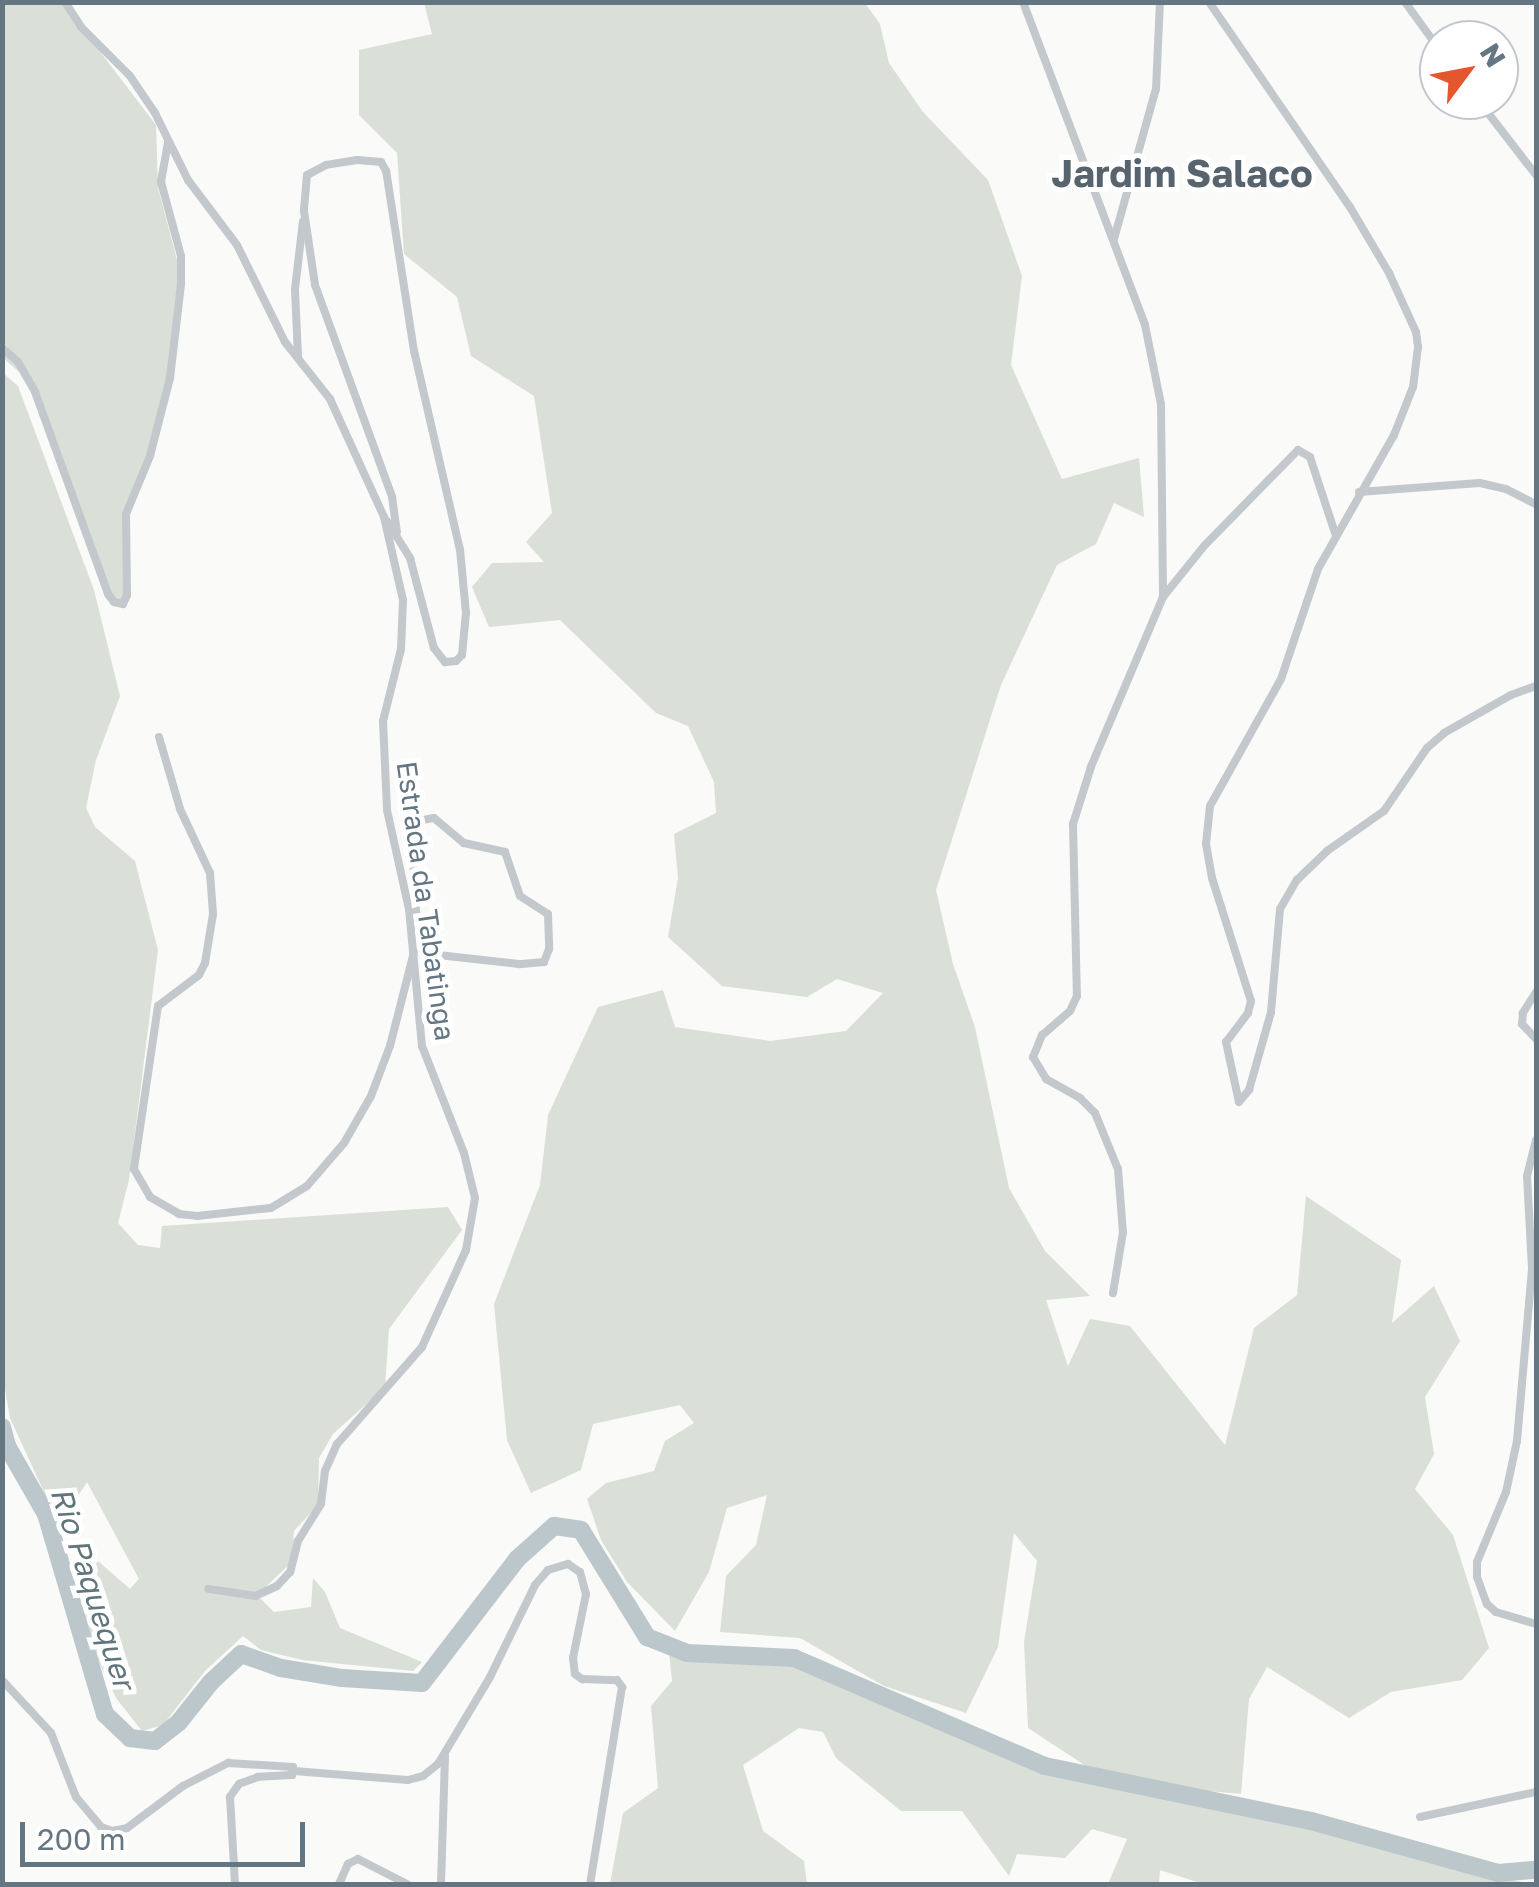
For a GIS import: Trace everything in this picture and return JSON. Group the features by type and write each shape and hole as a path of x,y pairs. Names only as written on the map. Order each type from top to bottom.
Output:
{"street":[{"name":"Estrada da Tabatinga","path":"65,2 82,26 130,76 188,180 245,258 299,360 330,399 384,517 402,600 401,649 383,721 387,810 413,913 422,1046 471,1175 475,1198 466,1250 422,1347 337,1444 325,1470 321,1504 298,1541 287,1576 256,1596 208,1589"},
{"path":"1023,2 1145,325 1160,404 1162,597"},
{"path":"1114,239 1156,89 1160,2"},
{"path":"1209,2 1350,207 1389,273 1416,332 1413,387 1394,435 1358,492 1318,569 1281,680 1216,791 1208,818 1212,878 1251,1002 1248,1014 1226,1042 1239,1102 1249,1090 1271,1012 1280,909 1297,880 1328,851 1384,811 1427,748 1444,734 1511,694 1536,686"},
{"path":"1493,120 1536,175"},
{"path":"2,348 18,362 35,392 108,594 114,602 123,604 127,595 126,514 150,456 170,378 181,284 180,256 161,182 168,143"},
{"path":"299,360 295,289 304,182 317,168 357,160 383,164 414,351 460,550 466,613 462,655 456,662 446,662 434,648 410,558 384,517"},
{"path":"304,211 315,285 392,496 397,532"},
{"path":"1113,1293 1123,1232 1118,1169 1095,1112 1080,1098 1046,1079 1033,1057 1042,1035 1070,1011 1078,996 1074,824 1091,767 1162,597 1205,545 1298,450 1310,457 1336,536"},
{"path":"1358,492 1494,484 1536,504"},
{"path":"159,737 180,809 210,873 213,914 199,974 158,1006 134,1169 150,1198 180,1214 197,1216 270,1208 307,1186 344,1144 371,1096 390,1046 415,950"},
{"path":"440,819 464,844 504,852 520,896 548,914 548,954 544,962 533,964 434,957 413,913 413,828 421,820 440,819"},
{"path":"1536,992 1523,1013 1522,1024 1536,1039"},
{"path":"1536,1140 1527,1176 1532,1268 1517,1441 1506,1492 1477,1562 1477,1578 1487,1604 1496,1612 1536,1624"},
{"path":"2,1680 51,1733 76,1797 101,1827 112,1831 127,1828 183,1786 228,1763 288,1765 294,1771 408,1780 423,1776 446,1752 541,1577 559,1564 580,1572 586,1594 573,1668 579,1678 616,1680 622,1687 590,1884"},
{"path":"440,1884 446,1752"},
{"path":"235,1884 230,1797 239,1784 258,1776 292,1775 294,1771"},
{"path":"1420,1817 1536,1792"},
{"path":"338,1884 348,1864 361,1860 407,1884"}],"shaded area":[{"path":"2,3 63,3 156,125 158,188 180,271 170,372 142,483 124,520 126,606 113,604 31,382 3,358"},
{"path":"424,3 865,3 880,24 889,63 923,112 988,180 1022,276 1011,365 1062,479 1139,458 1144,517 1114,503 1096,544 1057,565 1001,685 936,890 953,964 975,1027 1009,1188 1045,1251 1090,1296 1046,1300 1068,1366 1090,1319 1130,1326 1225,1445 1254,1328 1297,1295 1306,1196 1401,1260 1392,1323 1434,1286 1460,1341 1425,1397 1434,1454 1415,1489 1453,1535 1489,1648 1462,1680 1391,1692 1349,1718 1267,1667 1249,1699 1241,1794 1176,1788 1092,1770 1028,1728 1024,1642 1037,1561 1014,1533 998,1647 966,1713 884,1686 800,1638 720,1632 726,1576 756,1545 767,1495 727,1508 709,1572 675,1631 627,1582 601,1540 587,1499 606,1483 654,1471 665,1441 694,1423 680,1405 593,1424 581,1470 531,1493 507,1440 494,1304 540,1185 548,1115 598,1007 663,990 675,1027 770,1041 846,1031 883,993 837,979 807,997 722,986 668,937 678,878 674,834 716,813 714,782 688,726 656,713 560,620 489,627 472,587 492,563 544,562 526,542 552,513 534,396 471,356 457,297 404,254 397,153 359,115 359,50 432,34"},
{"path":"2,372 18,386 94,590 120,696 96,760 86,808 95,827 135,861 158,950 129,1180 118,1223 138,1245 160,1248 162,1226 448,1207 462,1230 389,1329 385,1387 333,1434 319,1458 318,1505 294,1531 292,1562 257,1595 274,1612 311,1607 313,1578 325,1592 340,1628 422,1662 413,1671 302,1660 261,1650 243,1636 205,1671 163,1725 142,1731 116,1698 81,1626 83,1583 98,1561 130,1589 139,1579 87,1482 59,1525 10,1418 3,1377"},
{"path":"669,1653 686,1659 789,1664 1046,1774 1368,1841 1477,1875 1536,1884 1203,1884 1160,1870 1159,1884 1108,1884 1127,1839 1092,1829 1065,1858 1017,1854 1009,1876 962,1811 901,1811 836,1758 823,1732 799,1728 743,1765 763,1831 804,1861 807,1884 610,1884 623,1813 658,1788 651,1706 672,1681"}],"waterway":[{"name":"Rio Paquequer","path":"2,1427 7,1446 46,1514 105,1714 130,1738 155,1741 179,1722 211,1682 241,1654 281,1668 342,1678 422,1683 517,1559 554,1526 581,1530 647,1637 687,1653 794,1658 1045,1766 1311,1821 1498,1873 1536,1870"}],"district":[{"name":"Jardim Salaco","path":"1182,173"}]}
